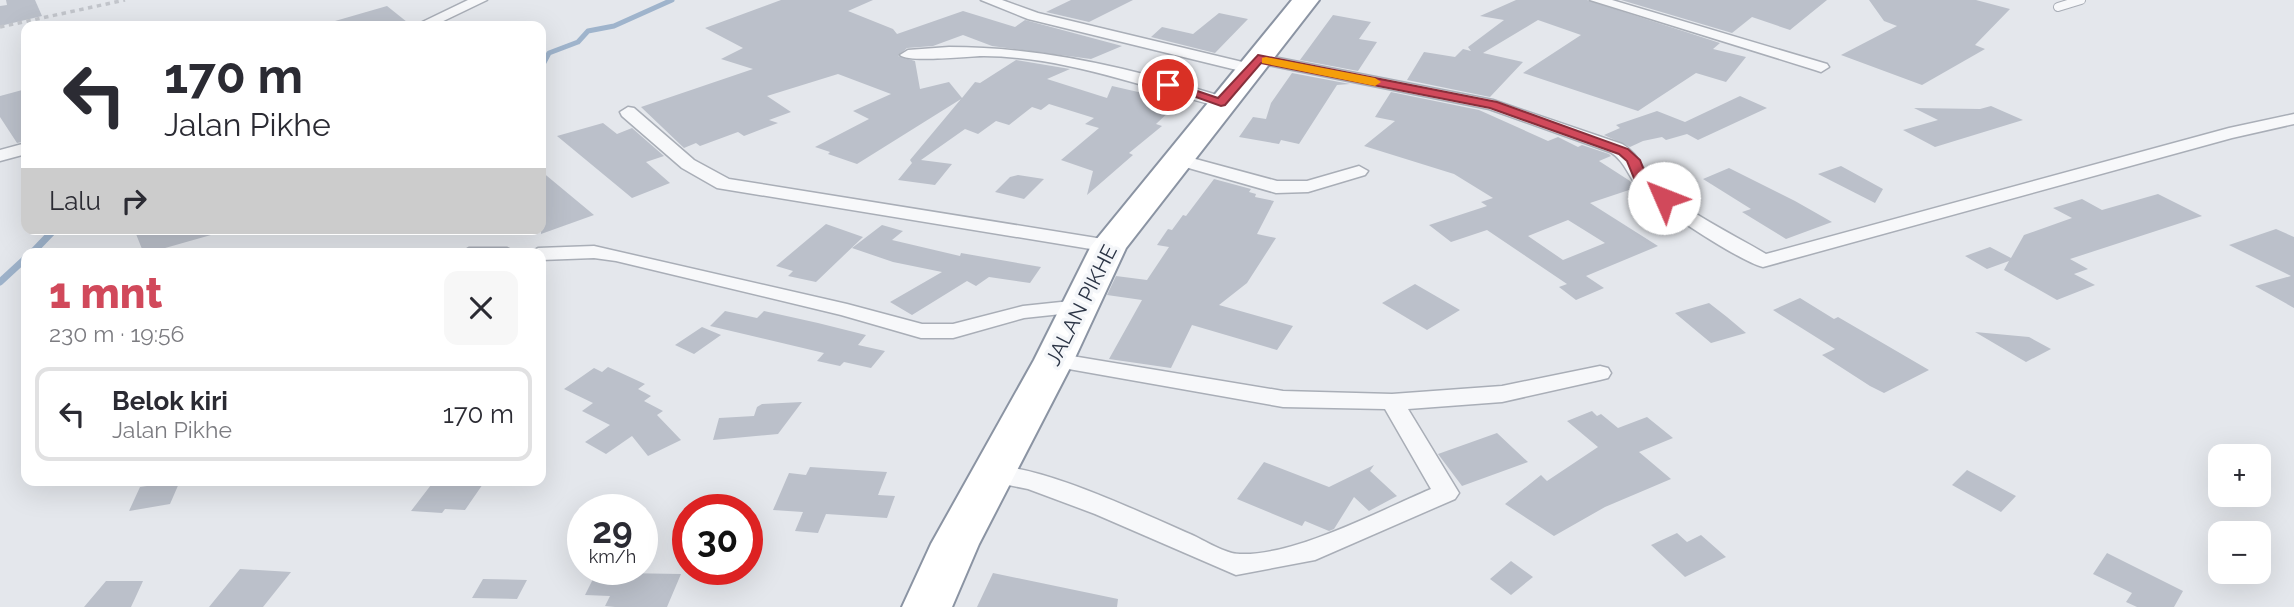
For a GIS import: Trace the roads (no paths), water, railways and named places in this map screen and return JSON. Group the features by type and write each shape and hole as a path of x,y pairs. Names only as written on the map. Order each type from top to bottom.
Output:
{"highway":[{"name":"JALAN PIKHE","path":"927,607 955,544 1054,360 1109,246 1302,1"}],"street":[{"path":"432,21 480,0"},
{"path":"988,0 1032,16 1254,63 1493,105 1616,148 1633,160 1641,180 1656,192 1763,261 2229,132 2294,120"},
{"path":"1597,0 1821,67"},
{"path":"908,55 975,50 1089,62 1142,76 1221,103"},
{"path":"628,112 688,164 724,184 1109,246"},
{"path":"0,156 21,150"},
{"path":"1177,159 1276,187 1308,186 1359,171"},
{"path":"546,254 594,252 616,255 847,310 921,331 953,331 1023,312 1080,306"},
{"path":"1054,360 1283,399 1392,402 1502,394 1600,373"},
{"path":"992,474 1031,481 1063,492 1236,565 1306,553 1446,493 1392,402"}],"lane":[{"path":"2058,7 2081,0"}],"waterway":[{"path":"546,59 549,53 578,42 588,31 614,26 672,0"},
{"path":"37,248 49,235"},
{"path":"0,282 21,263"}]}
